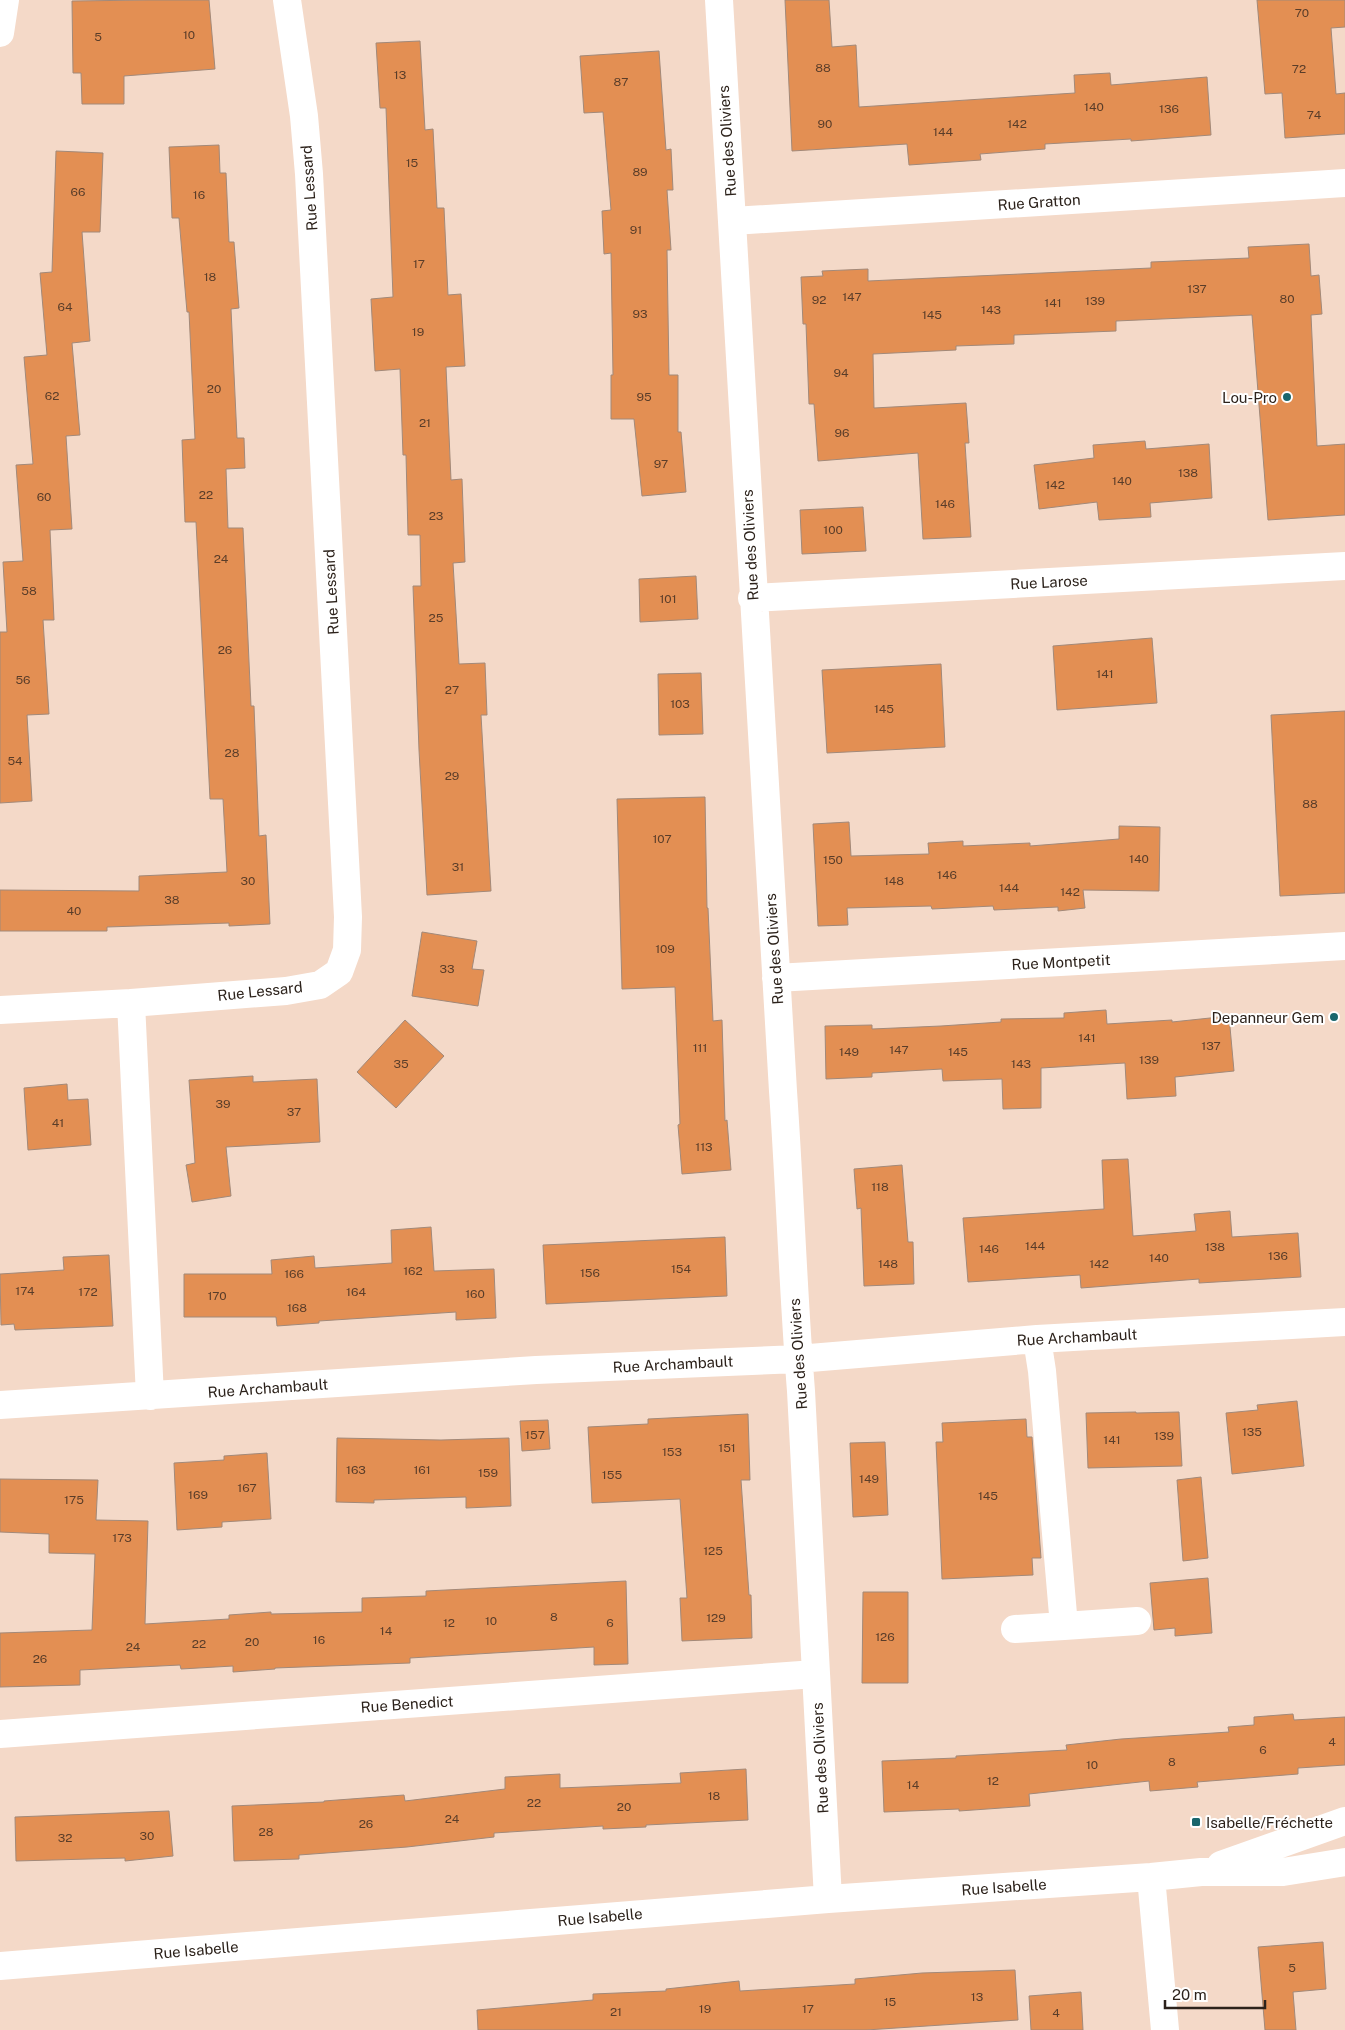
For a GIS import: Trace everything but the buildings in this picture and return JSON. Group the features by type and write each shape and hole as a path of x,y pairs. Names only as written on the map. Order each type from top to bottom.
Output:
{"street":[{"path":"0,33 5,0"},
{"name":"Rue Lessard","path":"0,1010 131,1003 286,991 320,985 339,972 347,950 348,917 310,184 304,116 287,0"},
{"name":"Rue des Oliviers","path":"719,0 752,598 792,1214 798,1359 828,1899"},
{"name":"Rue Gratton","path":"732,221 1345,183"},
{"name":"Rue Larose","path":"752,598 1345,566"},
{"name":"Rue Montpetit","path":"776,978 1345,946"},
{"path":"131,1003 150,1396"},
{"name":"Rue Archambault","path":"0,1406 536,1370 798,1359 1037,1339 1345,1322"},
{"path":"1037,1339 1042,1371 1064,1626"},
{"path":"1015,1629 1137,1621"},
{"name":"Rue Benedict","path":"0,1734 815,1674"},
{"name":"Rue Isabelle","path":"1200,1872 1345,1821"},
{"name":"Rue Isabelle","path":"0,1966 828,1899 1200,1872 1283,1872 1345,1862"},
{"path":"1151,1877 1165,2030"}],"place":[{"name":"Lou-Pro","path":"1287,397"},
{"name":"Depanneur Gem","path":"1334,1017"},
{"name":"Isabelle/Fréchette","path":"1196,1822"}]}
